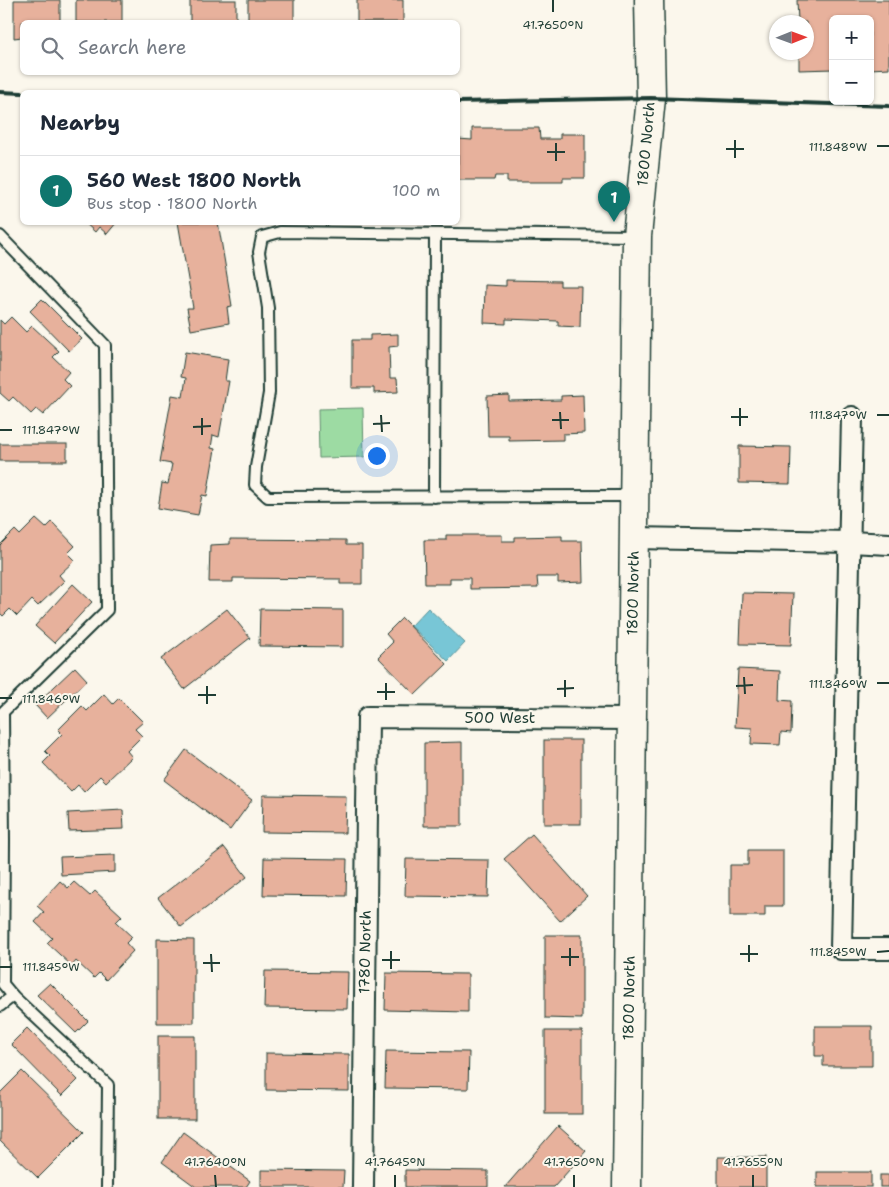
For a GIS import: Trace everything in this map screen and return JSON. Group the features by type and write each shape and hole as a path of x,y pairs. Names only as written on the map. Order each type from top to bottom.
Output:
{"street":[{"name":"1800 North","path":"627,1187 637,236 651,98 650,0"},
{"path":"852,417 841,949 889,949"},
{"path":"634,538 889,544"},
{"name":"500 West","path":"368,717 632,718"},
{"name":"1780 North","path":"363,1187 368,717"}],"lane":[{"path":"634,496 268,497 255,485 256,467 269,394 268,308 259,252 262,237 280,232 637,236"},
{"path":"434,497 435,234"},
{"path":"0,236 105,345 106,610 3,712 3,984 13,996 108,1085 106,1187"},
{"path":"0,1006 13,996"}],"green space":[{"path":"363,408 364,457 319,458 318,409"}],"water":[{"path":"428,608 465,643 448,661 411,626"}],"building":[{"path":"14,0 60,0 60,20 20,20 20,37 14,38"},
{"path":"76,0 122,0 122,20 76,20"},
{"path":"190,0 236,0 236,20 190,20"},
{"path":"248,0 294,0 294,20 248,20"},
{"path":"357,0 403,0 403,20 357,20"},
{"path":"797,0 889,0 889,68 874,69 874,15 829,15 829,69 799,70 799,60 814,60 814,15 798,15"},
{"path":"472,128 539,128 540,139 560,139 560,134 585,134 585,178 563,178 563,182 507,182 507,176 495,176 494,180 460,180 460,139 472,140"},
{"path":"87,225 114,225 107,234 99,227 95,232"},
{"path":"179,225 218,225 232,306 227,307 229,323 191,330 187,308 193,308"},
{"path":"506,280 560,281 560,286 581,286 580,327 558,326 558,321 506,319 506,324 484,323 485,285 506,286"},
{"path":"42,299 82,339 69,351 30,311"},
{"path":"11,317 26,332 32,326 59,351 53,357 69,372 63,379 70,386 43,415 36,409 31,414 13,397 9,401 0,393 0,320 4,324"},
{"path":"398,334 398,346 389,347 390,378 397,378 398,392 374,393 374,388 352,388 352,340 370,340 370,335"},
{"path":"185,352 228,359 225,381 229,381 219,437 213,435 211,448 215,449 207,496 202,495 198,515 158,508 162,483 168,484 172,464 160,462 172,395 183,397 186,378 181,377"},
{"path":"509,395 509,401 561,400 561,396 583,395 584,433 563,434 563,440 509,441 509,436 488,436 487,396"},
{"path":"0,444 67,444 67,461 0,461"},
{"path":"739,446 791,447 790,484 739,483"},
{"path":"36,519 46,528 52,522 75,546 68,553 75,560 59,575 64,581 38,606 32,600 17,616 10,609 3,616 0,613 0,545 15,530 20,535"},
{"path":"446,535 502,535 502,541 515,541 515,537 562,536 562,541 582,541 583,582 558,583 558,577 537,577 538,588 470,589 470,578 450,578 450,584 425,584 424,540 446,540"},
{"path":"230,539 346,540 346,545 362,545 362,584 340,584 340,579 233,578 233,582 209,582 210,545 230,544"},
{"path":"73,584 92,602 54,643 35,626"},
{"path":"742,593 793,594 791,645 740,644"},
{"path":"227,609 250,638 184,689 161,659"},
{"path":"260,609 343,610 343,647 259,646"},
{"path":"402,618 447,664 415,695 378,657 393,642 386,634"},
{"path":"75,667 87,680 47,718 35,705"},
{"path":"738,669 780,671 779,700 792,701 791,733 781,732 780,745 751,744 752,728 735,727"},
{"path":"104,694 113,704 119,698 143,722 135,729 142,736 127,751 132,757 106,782 100,776 84,792 78,785 71,792 43,763 50,756 45,751 62,734 58,730 82,706 87,711"},
{"path":"544,740 581,740 581,824 544,824"},
{"path":"462,742 462,826 424,826 424,743"},
{"path":"186,750 252,800 230,830 164,780"},
{"path":"263,795 346,796 345,833 262,832"},
{"path":"123,810 124,829 69,831 68,813"},
{"path":"532,834 587,896 560,921 504,859"},
{"path":"224,847 247,877 181,927 158,898"},
{"path":"748,850 783,850 783,906 765,906 765,916 730,916 730,865 748,865"},
{"path":"115,855 115,872 61,875 60,857"},
{"path":"264,858 347,859 346,896 263,895"},
{"path":"406,859 489,860 488,897 405,896"},
{"path":"60,881 68,888 74,882 90,896 95,891 122,916 116,922 132,937 126,943 133,951 106,980 99,973 94,978 76,961 72,966 47,943 52,938 35,922 44,912 37,906"},
{"path":"545,935 582,935 582,1019 545,1018"},
{"path":"157,939 194,940 194,1023 157,1023"},
{"path":"265,971 348,972 347,1009 264,1008"},
{"path":"386,973 468,974 468,1012 385,1010"},
{"path":"50,983 88,1021 76,1033 37,995"},
{"path":"815,1026 872,1026 872,1066 823,1066 823,1056 815,1056"},
{"path":"27,1028 78,1080 62,1096 11,1044"},
{"path":"545,1031 582,1031 582,1114 545,1114"},
{"path":"158,1036 195,1036 195,1119 158,1119"},
{"path":"386,1051 469,1052 468,1089 385,1088"},
{"path":"266,1053 349,1054 349,1091 266,1090"},
{"path":"22,1071 84,1132 38,1178 0,1141 0,1093"},
{"path":"558,1126 586,1151 554,1187 505,1187"},
{"path":"183,1132 250,1181 246,1187 196,1187 162,1162"},
{"path":"718,1157 766,1157 766,1187 718,1187"},
{"path":"261,1170 344,1171 343,1187 261,1187"},
{"path":"405,1170 488,1171 488,1187 405,1187"},
{"path":"817,1172 871,1172 871,1187 817,1187"},
{"path":"880,1175 889,1175 889,1187 880,1187"}],"railway":[{"path":"0,92 20,93"},
{"path":"460,102 651,98 889,106"}],"place":[{"name":"560 West 1800 North","path":"614,222"}]}
